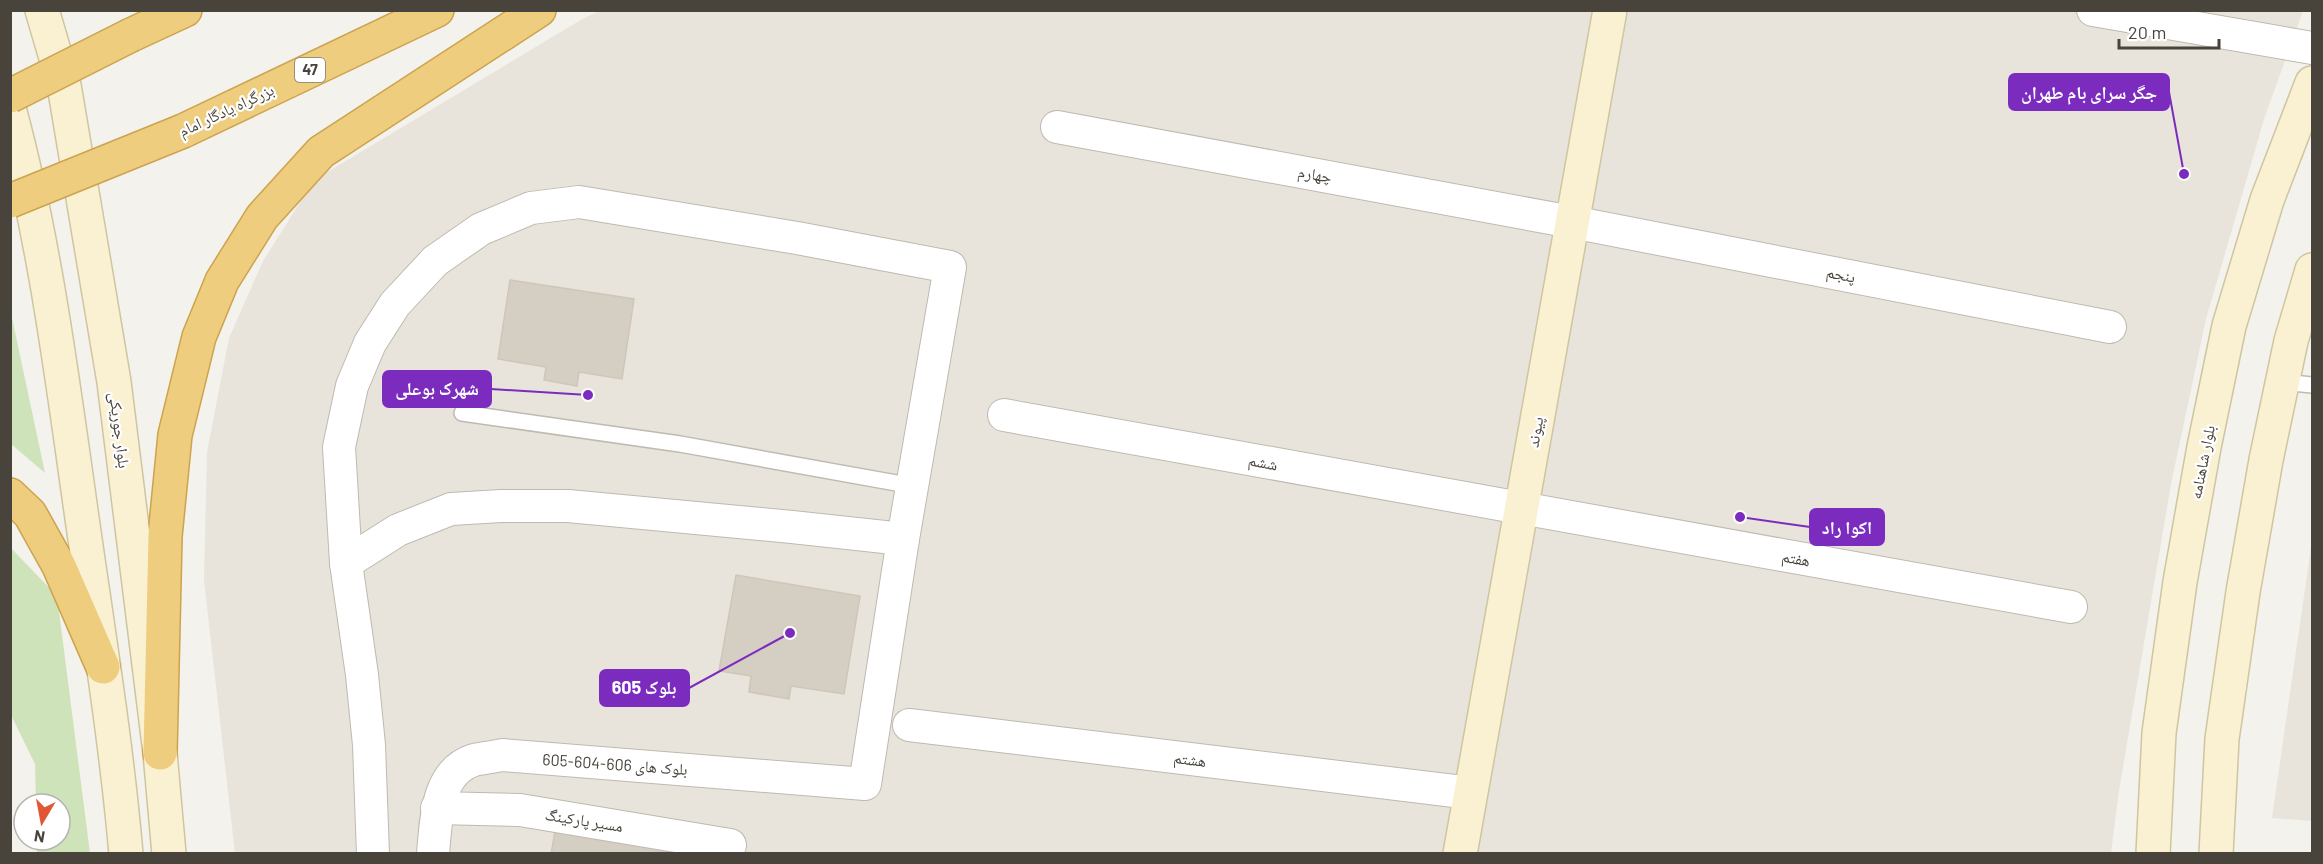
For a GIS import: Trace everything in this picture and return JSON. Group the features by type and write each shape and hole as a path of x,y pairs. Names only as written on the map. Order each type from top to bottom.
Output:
{"highway":[{"path":"10,96 185,10"},
{"name":"بزرگراه یادگار امام","path":"10,201 183,131 437,10"},
{"path":"160,753 165,536 175,435 199,337 222,281 262,217 321,152 539,10"},
{"path":"10,495 30,514 59,566 103,668"}],"main road":[{"name":"بلوار جوریکی","path":"42,10 64,86 114,382 160,753 169,854"},
{"name":"پیوند","path":"1460,854 1610,10"},
{"name":"بلوار شاهنامه","path":"2153,854 2159,733 2180,582 2204,447 2229,326 2267,200 2313,83"},
{"path":"10,112 26,171 52,310 103,668 126,854"},
{"path":"2216,854 2222,739 2243,592 2266,460 2298,384 2313,270"}],"street":[{"path":"2093,10 2313,48"},
{"name":"چهارم","path":"1057,127 1572,222"},
{"path":"346,563 398,530 451,509 501,506 568,506 903,540 950,267 774,234 579,202 531,208 481,229 435,261 395,304 376,333 352,386 339,447 346,563 369,744 373,854"},
{"name":"پنجم","path":"1572,222 2110,327"},
{"name":"ششم","path":"1004,415 1521,509"},
{"name":"هفتم","path":"1521,509 2071,607"},
{"name":"بلوک های 606-604-605","path":"433,854 437,808 452,773 473,760 502,755 865,784 903,540"},
{"name":"هشتم","path":"909,725 1471,793"},
{"name":"مسیر پارکینگ","path":"437,808 520,810 730,845"}],"lane":[{"path":"462,413 680,444 912,486"}],"shaded area":[{"path":"602,10 2303,11 2265,116 2206,319 2171,484 2119,791 2111,853 235,854 204,580 207,452 229,338 263,261 314,180 584,18"},
{"path":"2312,540 2312,821 2272,818"}],"green space":[{"path":"11,313 45,473 11,444"},
{"path":"11,548 57,596 90,853 37,853 72,852 72,792 36,792 35,764 11,715"}],"building":[{"path":"510,280 634,299 622,379 579,372 577,386 544,380 546,367 498,359"},
{"path":"736,575 860,596 844,694 791,686 789,699 749,692 751,676 719,671"},
{"path":"556,826 568,834 595,828 676,846 674,854 551,854"}],"place":[{"name":"جگر سرای بام طهران","path":"2184,174"},
{"name":"شهرک بوعلی","path":"588,395"},
{"name":"اکوا راد","path":"1740,517"},
{"name":"بلوک 605","path":"790,633"}]}
